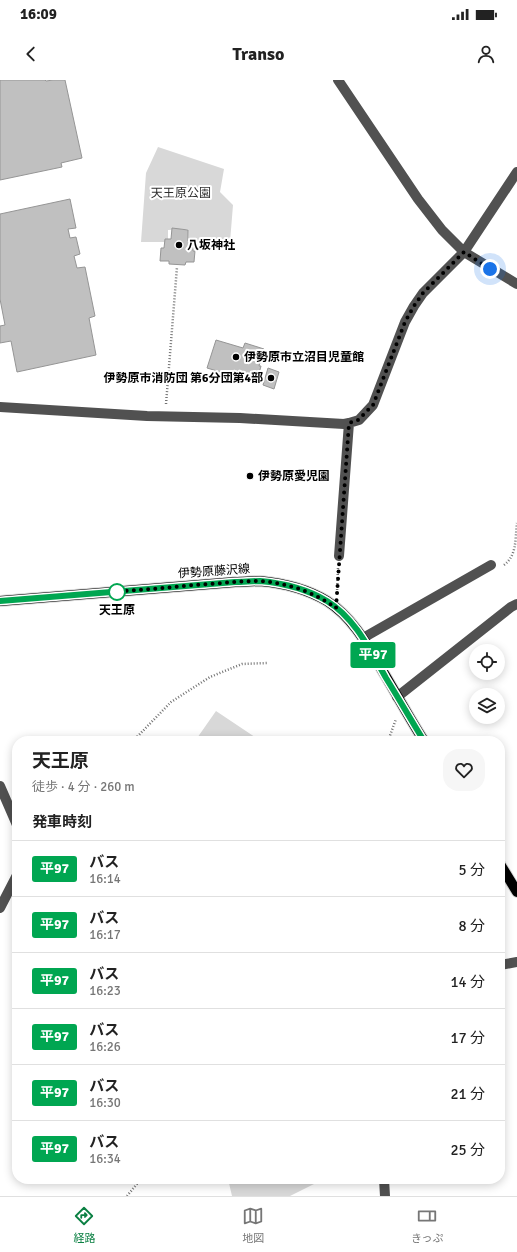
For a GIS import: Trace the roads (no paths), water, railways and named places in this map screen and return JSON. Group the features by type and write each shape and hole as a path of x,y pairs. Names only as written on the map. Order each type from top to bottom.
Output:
{"main road":[{"name":"伊勢原藤沢線","path":"0,601 259,581 285,585 307,592 326,601 351,622 363,638 421,736"},
{"path":"505,872 517,892"}],"street":[{"path":"338,80 418,199 442,230 464,252 517,284"},
{"path":"0,407 165,416 349,423 358,420 373,405 405,322 414,306 423,293 464,252 517,172"},
{"path":"339,556 349,423"},
{"path":"363,638 492,566"},
{"path":"399,700 511,607 517,604"},
{"path":"0,786 12,814"},
{"path":"0,908 12,884"},
{"path":"505,965 517,962"},
{"path":"384,1184 385,1196"}],"place":[{"name":"八坂神社","path":"179,245"},
{"name":"伊勢原市立沼目児童館","path":"236,357"},
{"name":"伊勢原市消防団 第6分団第4部","path":"271,378"},
{"name":"伊勢原愛児園","path":"250,476"},
{"name":"天王原","path":"117,592"}],"park label":[{"name":"天王原公園","path":"181,193"}]}
